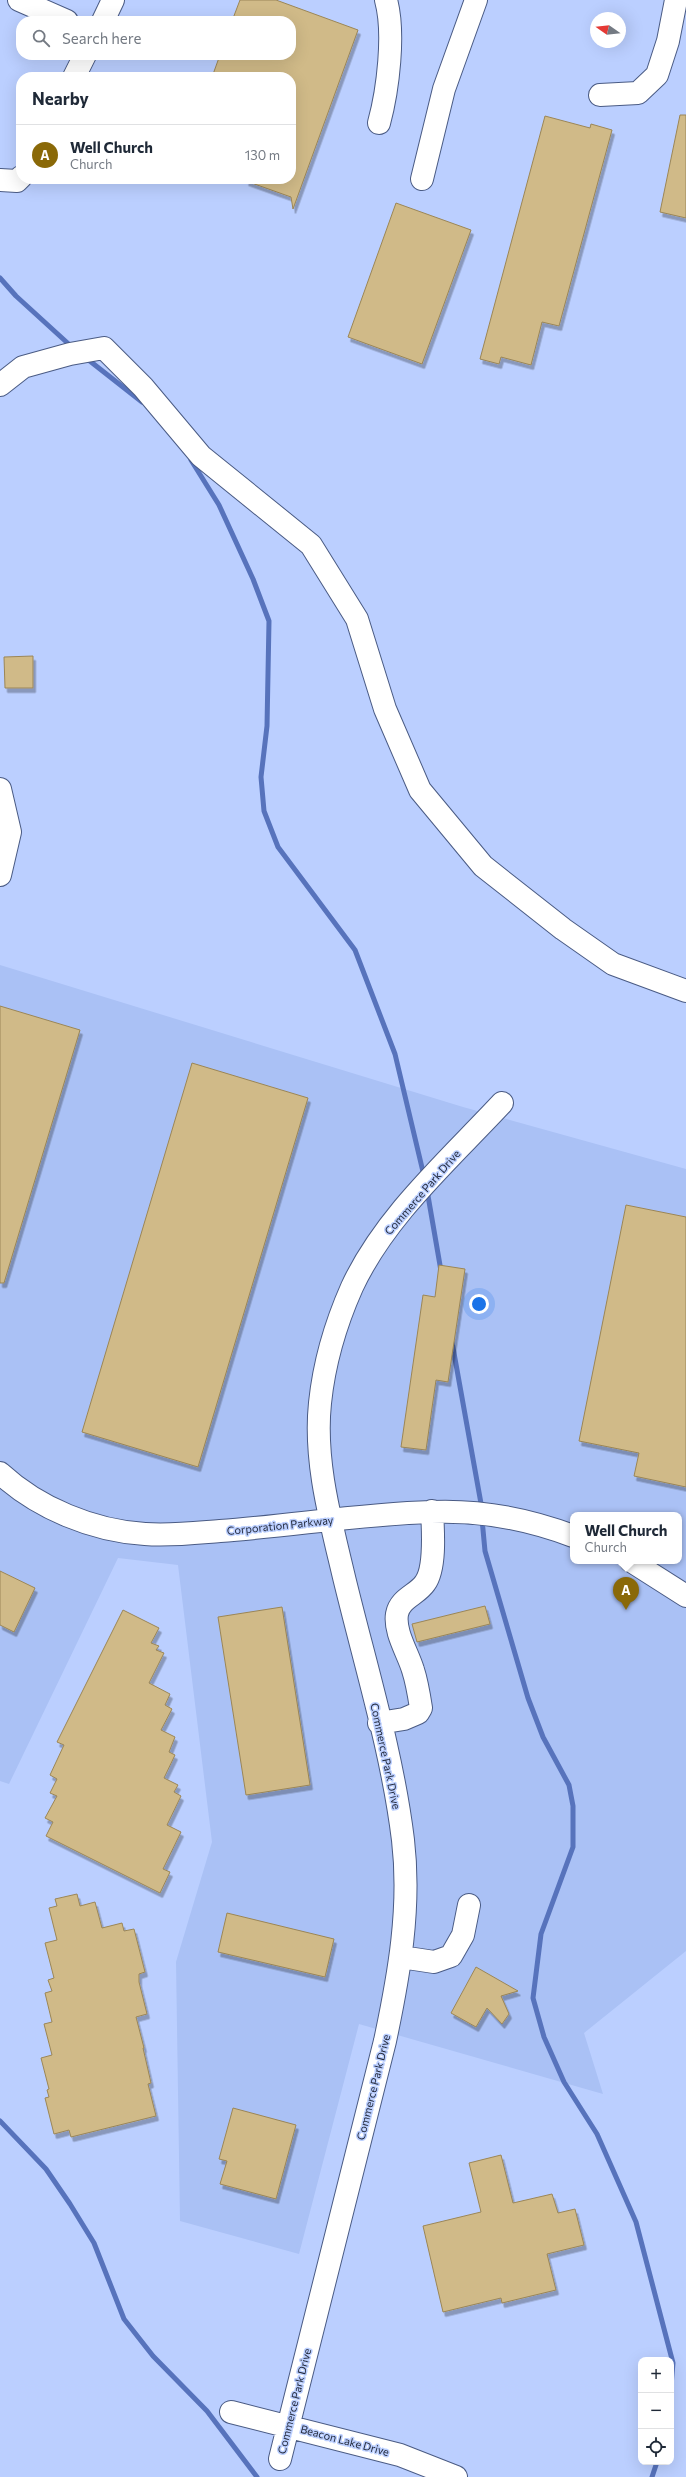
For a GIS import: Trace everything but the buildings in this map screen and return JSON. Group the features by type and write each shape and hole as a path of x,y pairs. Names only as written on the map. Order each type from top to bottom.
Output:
{"street":[{"path":"19,0 56,16"},
{"path":"106,16 114,0"},
{"path":"379,123 384,106 392,34 386,0"},
{"path":"422,178 444,89 476,0"},
{"path":"600,95 638,93 657,75 668,41 676,0"},
{"path":"76,72 82,60"},
{"path":"0,180 16,181"},
{"path":"0,385 23,367 70,354 104,348 143,387 201,456 311,545 357,619 385,709 420,790 483,866 563,928 613,964 686,991 686,986"},
{"path":"0,789 10,832 0,875"},
{"name":"Commerce Park Drive","path":"280,2459 385,2041 401,1957 406,1882 403,1840 379,1723 330,1520 320,1458 319,1405 328,1359 338,1322 351,1291 380,1240 410,1202 502,1103"},
{"name":"Corporation Parkway","path":"0,1472 27,1494 61,1512 121,1531 145,1534 184,1534 432,1511 475,1513 515,1519 570,1535"},
{"path":"379,1723 404,1719 418,1714 421,1708 413,1670 398,1629 397,1616 398,1609 408,1596 424,1584 430,1569 433,1534 432,1511"},
{"path":"636,1564 686,1596"},
{"path":"401,1957 434,1962 451,1956 463,1935 469,1905"},
{"name":"Beacon Lake Drive","path":"231,2412 400,2455 456,2477"}],"shaded area":[{"path":"0,965 463,1107 686,1169 686,1951 584,2033 603,2094 359,2024 299,2254 180,2221 176,1962 212,1842 178,1565 118,1558 9,1784 0,1781"}],"waterway":[{"path":"0,278 16,296 73,348"},
{"path":"86,358 142,402"},
{"path":"191,460 219,505 253,579 269,621 267,726 261,777 264,811 278,847 355,950 395,1054 424,1176"},
{"path":"427,1190 441,1271"},
{"path":"452,1342 482,1509"},
{"path":"482,1519 485,1551 528,1698 543,1737 569,1785 573,1806 573,1847 541,1934 533,1998 544,2037 564,2082 597,2134 636,2222 671,2357"},
{"path":"0,2121 46,2169 70,2204 94,2243 124,2319 153,2356 207,2411 257,2477"},
{"path":"652,2477 656,2465"}],"place":[{"name":"Well Church","path":"626,1610"}]}
